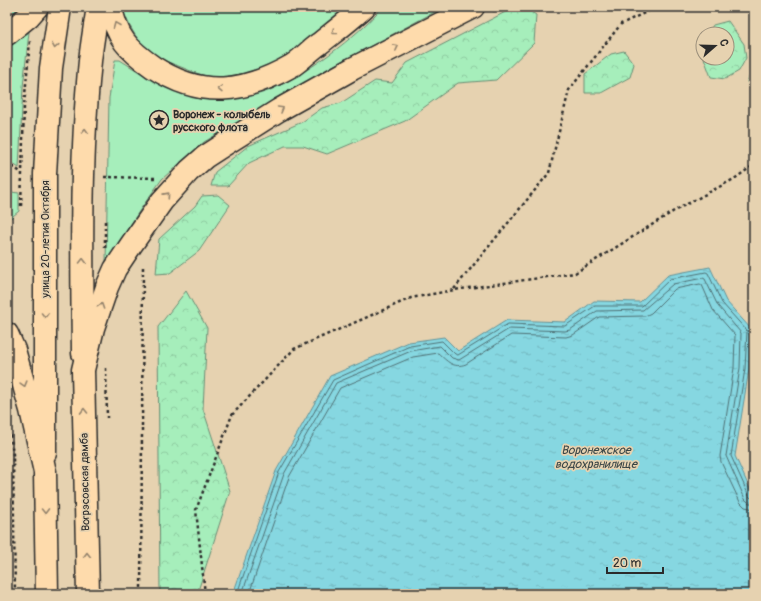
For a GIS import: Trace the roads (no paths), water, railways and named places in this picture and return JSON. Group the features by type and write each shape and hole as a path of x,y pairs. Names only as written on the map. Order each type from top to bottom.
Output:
{"main road":[{"path":"7,34 29,16 37,7"},
{"name":"улица 20-летия Октября","path":"45,472 45,174 51,68 60,7"},
{"path":"83,370 84,176 90,61 98,7"},
{"path":"111,7 120,37 134,54 158,70 179,81 200,88 223,90 242,87 270,76 294,64 364,7"},
{"path":"83,370 93,328 107,287 115,270 131,244 162,202 189,171 205,157 279,110 352,69 473,7"},
{"path":"7,334 14,350 31,410 45,472 47,594"},
{"name":"Вогрэсовская дамба","path":"83,370 88,594"}],"water":[{"name":"Воронежское водохранилище","path":"710,267 726,301 751,329 749,369 735,456 754,498 754,594 233,594 276,471 330,376 409,342 444,337 458,351 507,320 565,322 594,301 640,302 668,275"}],"place":[{"name":"Воронеж - колыбель русского флота","path":"159,120"}]}
